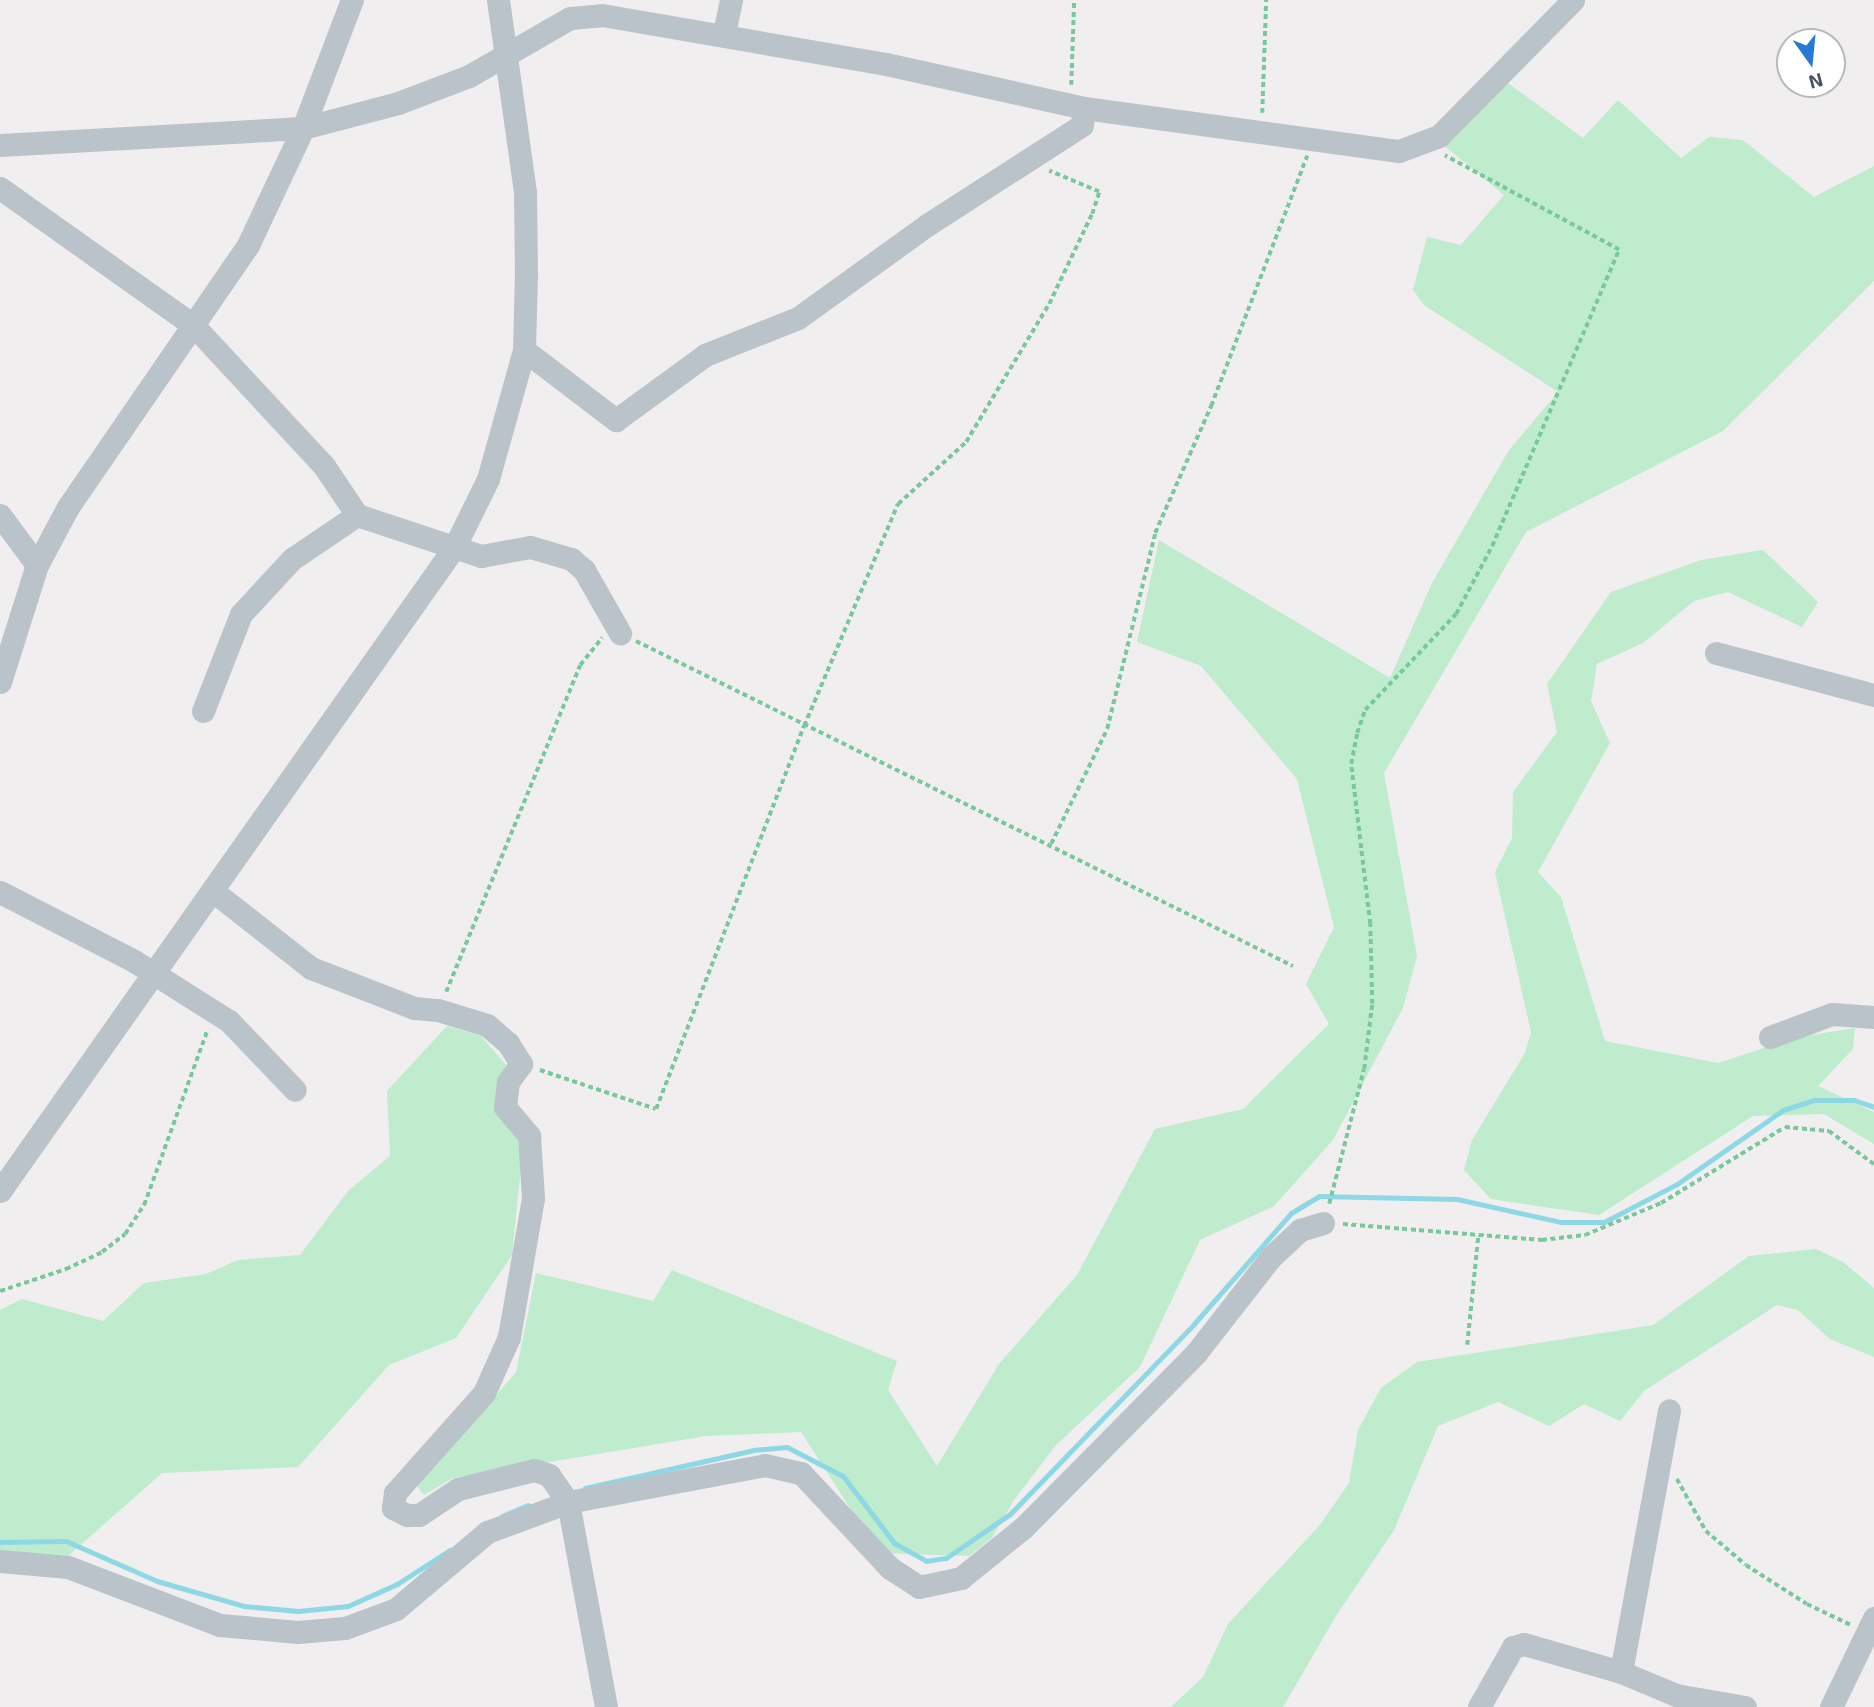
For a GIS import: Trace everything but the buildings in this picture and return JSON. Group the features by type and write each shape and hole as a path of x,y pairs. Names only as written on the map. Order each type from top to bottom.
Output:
{"street":[{"path":"0,682 10,618 37,565 68,507 248,246 303,128 352,0"},
{"path":"0,1191 454,546 488,479 524,350 525,192 503,55 498,0"},
{"path":"724,33 731,0"},
{"path":"0,145 303,128 398,103 469,76 570,18 602,15 724,33 1077,107 1312,143 1399,151 1423,146 1470,107 1573,0"},
{"path":"524,350 616,420 705,355 798,318 927,225 1082,125 1077,107"},
{"path":"0,188 194,326 324,466 357,516 481,556 530,547 570,559 584,570 617,628"},
{"path":"0,516 37,565"},
{"path":"203,711 241,614 292,559 357,516"},
{"path":"1716,653 1874,695"},
{"path":"213,891 311,968 414,1008 438,1010 487,1025 508,1042 521,1064 508,1082 505,1107 528,1136 533,1198 509,1337 484,1393 394,1493 393,1508 407,1515 419,1515 458,1489 534,1471 549,1475 568,1502 606,1707"},
{"path":"0,892 153,974 229,1021 295,1090"},
{"path":"1770,1037 1832,1014 1874,1017"},
{"path":"0,1561 68,1567 220,1625 298,1632 345,1628 396,1609 487,1532 568,1502 765,1465 801,1473 890,1568 919,1587 961,1578 1024,1527 1196,1353 1271,1257 1300,1230 1323,1223"},
{"path":"1621,1672 1669,1410"},
{"path":"1831,1707 1871,1628"},
{"path":"1479,1707 1513,1647 1524,1644 1621,1672 1674,1701 1745,1707"}],"path":[{"path":"1074,0 1077,107"},
{"path":"1261,135 1266,0"},
{"path":"1051,844 1107,729 1155,533 1211,406 1312,143"},
{"path":"1423,146 1619,250 1492,546 1456,614 1365,710 1357,733 1351,764 1370,924 1372,1004 1364,1069 1323,1223 1542,1240 1585,1235 1612,1226 1661,1203 1786,1127 1829,1131 1874,1164"},
{"path":"521,1064 656,1109 804,726 898,504 966,442 1049,304 1092,214 1099,192 1045,169 1035,155"},
{"path":"438,1010 580,665 617,628 804,726 1051,844 1293,966"},
{"path":"0,1291 66,1269 102,1252 125,1234 144,1205 188,1088 207,1034 208,1008"},
{"path":"1467,1345 1478,1237"},
{"path":"1663,1453 1706,1531 1746,1565 1807,1604 1871,1628"}],"green space":[{"path":"1508,83 1583,138 1618,100 1681,158 1709,137 1743,140 1814,197 1874,166 1874,281 1723,431 1526,532 1384,773 1417,956 1403,1008 1333,1140 1274,1206 1200,1240 1140,1367 1056,1445 1014,1500 992,1538 969,1556 879,1553 801,1432 706,1436 453,1478 424,1495 417,1486 516,1372 536,1273 653,1301 672,1270 897,1361 888,1390 937,1466 999,1364 1077,1275 1155,1129 1243,1109 1329,1024 1306,984 1334,927 1297,779 1201,666 1137,642 1159,540 1390,678 1432,583 1509,450 1558,392 1424,305 1413,290 1427,237 1461,245 1504,195 1441,143"},
{"path":"1763,550 1818,602 1802,627 1728,592 1694,601 1643,643 1597,664 1591,701 1610,743 1538,872 1561,897 1605,1041 1718,1063 1798,1037 1855,1028 1853,1049 1818,1086 1874,1112 1874,1144 1824,1114 1753,1116 1599,1215 1491,1199 1464,1170 1472,1140 1525,1053 1531,1032 1495,872 1512,838 1513,792 1557,732 1547,684 1611,592 1701,560"},
{"path":"447,1026 481,1036 506,1065 499,1107 517,1134 521,1167 512,1255 456,1338 389,1365 298,1467 162,1473 67,1557 0,1555 0,1310 22,1299 103,1321 144,1283 206,1274 238,1260 300,1255 348,1191 390,1156 387,1091"},
{"path":"1816,1249 1843,1262 1874,1288 1874,1357 1830,1339 1798,1310 1777,1305 1644,1391 1620,1421 1584,1404 1549,1426 1498,1402 1438,1426 1394,1530 1336,1616 1283,1707 1171,1707 1203,1677 1228,1624 1319,1526 1349,1483 1358,1430 1381,1388 1417,1362 1653,1325 1749,1256"}],"waterway":[{"path":"585,1488 753,1450 787,1447 843,1476 894,1543 926,1561 946,1558 1010,1514 1193,1325 1291,1213 1319,1196 1457,1199 1561,1222 1604,1222 1677,1184 1783,1110 1814,1100 1854,1100 1874,1107"},
{"path":"502,1516 528,1505"},
{"path":"0,1542 66,1541 157,1581 244,1606 298,1611 348,1606 397,1584 450,1550"}]}
